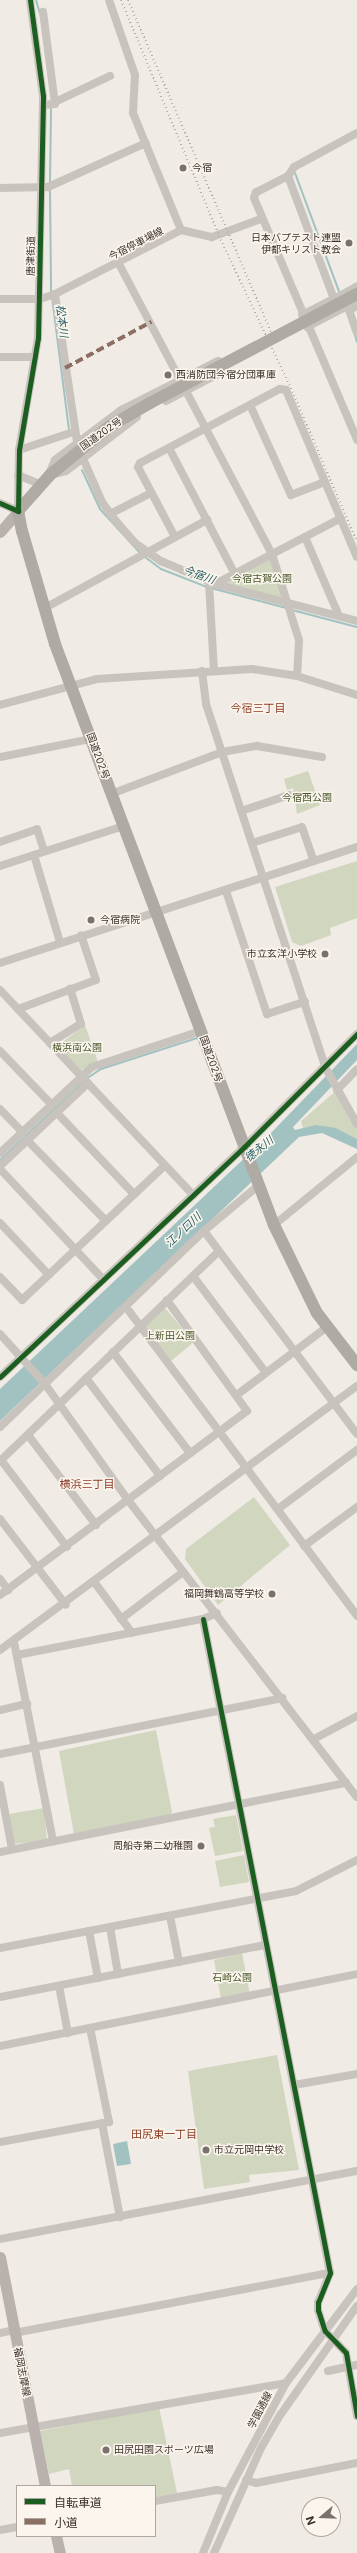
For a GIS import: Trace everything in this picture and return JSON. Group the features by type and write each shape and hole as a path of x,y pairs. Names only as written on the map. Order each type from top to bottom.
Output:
{"highway":[{"name":"国道202号","path":"357,294 150,403 92,438 46,480 18,511 43,609 274,1225 300,1282 327,1327 357,1365"}],"main road":[{"path":"0,532 18,511"},
{"name":"福岡志摩線","path":"0,2257 44,2485"},
{"path":"56,2537 60,2553"}],"street":[{"name":"唐津街道","path":"18,511 19,450 35,357 42,298 45,187 43,105 30,0"},
{"path":"109,0 135,75 133,113 181,230 212,237 261,219"},
{"path":"43,12 54,103"},
{"path":"43,105 54,103 110,76"},
{"path":"357,133 294,167 288,176 256,192 254,198 261,219 357,440"},
{"path":"0,188 45,187 56,184 146,143"},
{"path":"288,176 338,297 344,308"},
{"name":"今宿停車場線","path":"42,298 55,294 119,264 181,230"},
{"path":"119,264 272,554 300,640 297,676"},
{"path":"302,315 357,286"},
{"path":"55,294 73,432 77,441"},
{"path":"0,299 42,298"},
{"path":"307,327 357,301"},
{"path":"357,306 349,310 357,333"},
{"path":"18,475 46,480 66,471 82,456 130,422 251,356 246,346 121,410 77,441 56,460 46,480"},
{"path":"0,357 35,357"},
{"path":"175,537 138,467 169,448 280,389 286,390 357,557"},
{"path":"250,405 291,496 325,482"},
{"path":"19,450 73,432"},
{"path":"169,448 235,574"},
{"path":"82,456 110,514 145,555 211,583 357,621"},
{"path":"110,514 151,493"},
{"path":"0,503 18,511"},
{"path":"211,583 235,574 341,518"},
{"path":"43,609 207,520"},
{"path":"305,537 339,616"},
{"path":"211,583 209,592 214,671"},
{"path":"0,705 97,679 202,671 252,669 297,676 357,695"},
{"path":"202,671 206,704 326,1067 337,1090 357,1124"},
{"path":"0,757 91,739"},
{"path":"112,794 222,752 257,746 322,757"},
{"path":"242,811 289,795"},
{"path":"0,866 124,826"},
{"path":"252,843 302,827 314,861"},
{"path":"0,842 37,829 44,852"},
{"path":"0,962 156,911 226,891 357,847"},
{"path":"34,855 60,942"},
{"path":"226,891 267,1014 305,1002"},
{"path":"18,1008 96,980 81,935"},
{"path":"50,1043 81,1024 70,989"},
{"path":"1,993 18,1008 164,1166 193,1195"},
{"path":"0,1153 92,1067 201,1031"},
{"path":"0,1377 193,1195 245,1151 357,1034"},
{"path":"0,1051 52,1105"},
{"path":"337,1090 357,1069"},
{"path":"0,1166 88,1083"},
{"path":"0,1110 22,1132"},
{"path":"57,1113 134,1194"},
{"path":"28,1140 106,1221"},
{"path":"274,1225 356,1158"},
{"path":"0,1277 22,1300 164,1166"},
{"path":"0,1170 103,1279"},
{"path":"0,1427 204,1231 258,1183"},
{"path":"0,1223 49,1275"},
{"path":"204,1231 357,1434"},
{"path":"67,1547 1,1460 140,1325 219,1251"},
{"path":"193,1276 266,1373"},
{"path":"0,1596 247,1410 238,1394 167,1300"},
{"path":"129,1311 248,1468 357,1616"},
{"path":"238,1394 327,1327"},
{"path":"0,1334 45,1384 58,1405 128,1500 283,1698 357,1797"},
{"path":"113,1352 190,1453"},
{"path":"86,1378 160,1476"},
{"path":"0,1650 14,1642 66,1605 357,1386"},
{"path":"28,1435 96,1525"},
{"path":"278,1509 357,1450"},
{"path":"304,1546 357,1507"},
{"path":"0,1519 66,1605"},
{"path":"121,1618 183,1572"},
{"path":"0,1579 8,1590"},
{"path":"95,1583 132,1633"},
{"path":"17,1655 203,1619 217,1613"},
{"path":"203,1619 330,2273 318,2302 325,2331 346,2353 357,2416"},
{"path":"14,1642 52,1841"},
{"path":"0,1754 221,1712 283,1698"},
{"path":"0,1710 27,1704"},
{"path":"314,1739 357,1716"},
{"path":"0,1852 240,1806 346,1782"},
{"path":"0,1785 12,1849"},
{"path":"0,1948 296,1892 357,1860"},
{"path":"170,1916 179,1962"},
{"path":"110,1927 118,1974"},
{"path":"89,1932 98,1978"},
{"path":"0,1997 266,1945"},
{"path":"0,2046 276,1992 357,1974"},
{"path":"59,1986 68,2033"},
{"path":"0,2142 109,2122 90,2028"},
{"path":"294,2085 357,2074"},
{"path":"102,2123 120,2217"},
{"path":"0,2239 357,2171"},
{"path":"0,2333 330,2273"},
{"name":"学園通線","path":"203,2553 228,2492 286,2384 357,2289"},
{"name":"学園通線","path":"214,2553 246,2480 280,2414 357,2306"},
{"path":"328,2371 357,2365"},
{"path":"0,2433 33,2426 286,2384"},
{"path":"246,2480 256,2483 357,2463"},
{"path":"156,2502 217,2490 228,2492"},
{"path":"0,2530 16,2527"}],"green space":[{"name":"今宿古賀公園","path":"272,554 287,603 215,584"},
{"name":"今宿西公園","path":"308,771 320,805 297,814 293,788 287,790 284,779"},
{"path":"357,861 357,918 330,928 331,935 301,946 292,942 275,887"},
{"name":"横浜南公園","path":"85,1025 98,1062 80,1071 56,1047"},
{"path":"337,1090 357,1124 357,1139 336,1128 303,1128 301,1121"},
{"name":"上新田公園","path":"164,1307 194,1342 171,1361 145,1326"},
{"path":"254,1497 290,1545 218,1605 185,1559 186,1549"},
{"path":"156,1730 172,1812 169,1816 74,1834 59,1751"},
{"path":"44,1808 47,1840 14,1844 9,1814"},
{"path":"236,1815 243,1851 215,1856 209,1828 215,1827 213,1819"},
{"path":"244,1855 249,1882 220,1887 215,1861"},
{"name":"石崎公園","path":"242,1953 250,1995 221,1998 214,1960"},
{"path":"277,2055 299,2170 249,2175 250,2182 204,2189 188,2071"},
{"name":"田尻田園スポーツ広場","path":"159,2407 177,2493 156,2497 156,2485 72,2485 69,2469 49,2474 40,2431"}],"water":[{"path":"357,1044 357,1060 293,1127 295,1130 316,1125 336,1128 357,1139 357,1149 322,1133 299,1137 0,1421 0,1389 269,1135"},
{"path":"127,2141 131,2164 117,2166 113,2144"}],"waterway":[{"name":"松本川","path":"36,0 40,14"},
{"name":"松本川","path":"50,183 51,107"},
{"path":"295,173 339,291"},
{"name":"松本川","path":"50,189 51,293"},
{"name":"松本川","path":"52,297 69,429"},
{"path":"355,335 357,342"},
{"name":"今宿川","path":"82,470 100,509 140,553"},
{"name":"今宿川","path":"145,557 161,569 207,587"},
{"name":"今宿川","path":"211,588 286,608"},
{"name":"今宿川","path":"292,610 357,627"},
{"path":"86,1079 101,1069 197,1038"},
{"path":"0,1160 83,1082"}],"railway":[{"path":"121,0 219,236 294,395 357,542"},
{"path":"128,0 272,334"}],"marked path":[{"path":"65,368 151,322"}],"cycle path":[{"path":"0,503 18,511 19,450 38,338 43,96 30,0"},
{"path":"0,1377 244,1147 357,1034"},
{"path":"203,1619 330,2273 318,2302 318,2310 325,2331 346,2353 357,2416"}],"place":[{"name":"今宿","path":"183,168"},
{"name":"日本バプテスト連盟 伊都キリスト教会","path":"349,243"},
{"name":"西消防団今宿分団車庫","path":"168,375"},
{"name":"今宿病院","path":"91,920"},
{"name":"市立玄洋小学校","path":"325,954"},
{"name":"福岡舞鶴高等学校","path":"272,1594"},
{"name":"周船寺第二幼稚園","path":"201,1846"},
{"name":"市立元岡中学校","path":"206,2150"},
{"name":"田尻田園スポーツ広場","path":"106,2450"}],"district":[{"name":"今宿三丁目","path":"258,708"},
{"name":"横浜三丁目","path":"87,1484"},
{"name":"田尻東一丁目","path":"164,2134"}],"water label":[{"name":"徳永川","path":"259,1149"},
{"name":"江ノ口川","path":"183,1230"}]}
